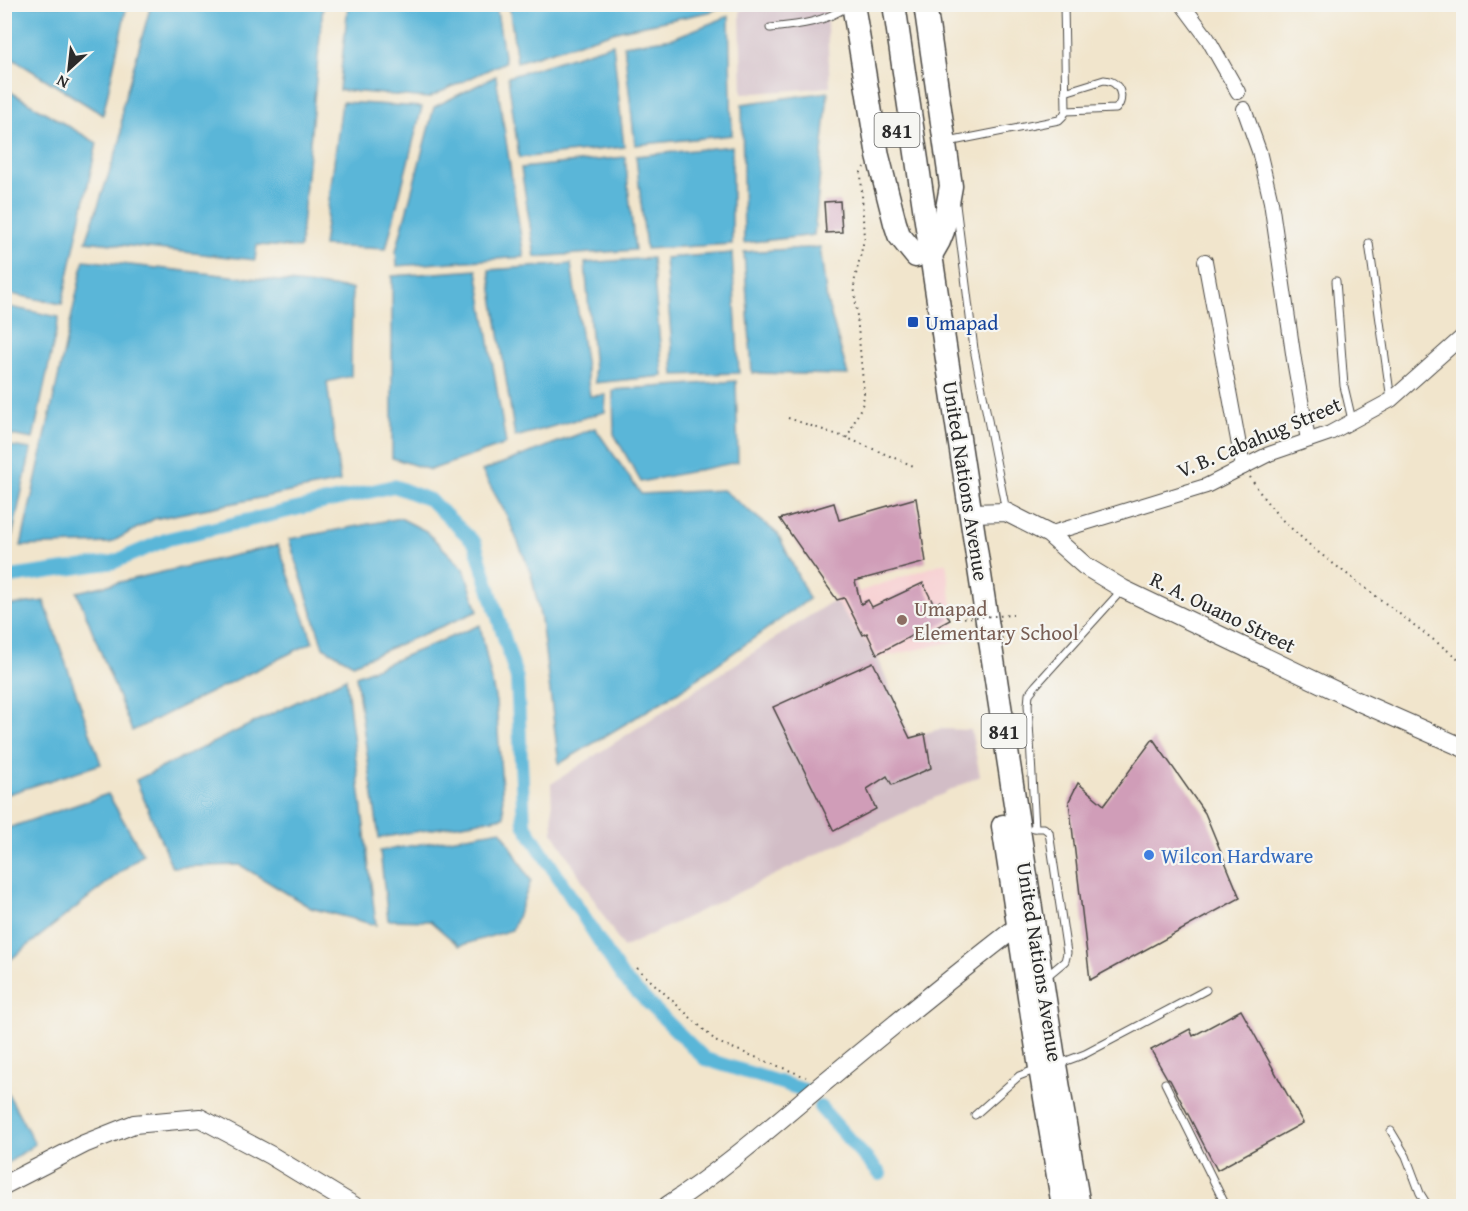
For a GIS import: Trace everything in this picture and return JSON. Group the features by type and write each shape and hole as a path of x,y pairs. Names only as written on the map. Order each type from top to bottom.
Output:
{"main road":[{"path":"852,4 878,156 897,229 899,235 924,255 939,242 951,186 925,4"},
{"name":"United Nations Avenue","path":"879,4 1027,830 1063,1206"},
{"name":"United Nations Avenue","path":"894,4 924,255 1018,926 1079,1206"}],"street":[{"path":"1182,4 1208,39 1238,92"},
{"path":"1244,109 1259,150 1271,202 1308,440"},
{"path":"1205,261 1243,467"},
{"name":"V. B. Cabahug Street","path":"1049,534 1206,486 1269,454 1330,433 1391,400 1464,335"},
{"name":"R. A. Ouano Street","path":"971,513 1006,512 1049,534 1085,566 1123,589 1355,700 1464,748"},
{"path":"667,1206 734,1159 822,1084 1018,926"},
{"path":"4,1185 84,1143 134,1124 200,1118 270,1155 354,1206"}],"lane":[{"path":"771,28 811,23 835,15 852,4"},
{"path":"945,142 1059,120 1063,116 1066,111 1064,4"},
{"path":"1065,92 1110,80 1117,85 1122,96 1116,109 1066,111"},
{"path":"951,186 956,197 974,349 1006,512"},
{"path":"1369,243 1391,400"},
{"path":"1336,281 1344,386 1352,420"},
{"path":"1027,830 1029,694 1123,589"},
{"path":"975,1115 1019,1076 1085,1054 1206,990"},
{"path":"1166,1083 1226,1206"},
{"path":"1391,1131 1406,1156 1420,1193 1428,1206"}],"path":[{"path":"847,438 864,403 854,283 864,240 861,172 862,168 878,156"},
{"path":"788,418 847,438 916,467"},
{"path":"1243,467 1280,518 1314,549 1464,663"},
{"path":"958,618 1013,615"},
{"path":"637,968 717,1042 822,1084"}],"shaded area":[{"path":"826,5 830,87 742,94 740,10"},
{"name":"Umapad Elementary School","path":"946,562 957,641 878,658 834,600"},
{"path":"834,600 878,658 910,737 940,729 971,730 980,776 623,948 553,832 551,784"}],"water":[{"path":"509,4 727,5 709,12 620,30 517,62"},
{"path":"7,5 127,5 103,115 5,54"},
{"path":"151,5 323,5 300,248 257,245 255,260 86,241 121,138 122,108"},
{"path":"348,5 496,5 505,62 428,98 339,90"},
{"path":"729,16 732,135 635,145 624,45 673,38"},
{"path":"613,44 624,147 519,158 508,77"},
{"path":"496,76 524,257 397,266 396,251 434,107"},
{"path":"4,88 97,143 62,304 5,293"},
{"path":"828,92 814,235 744,243 742,104"},
{"path":"342,102 422,107 386,249 323,246"},
{"path":"732,146 732,244 646,249 636,156"},
{"path":"625,157 635,250 535,257 521,168"},
{"path":"820,247 827,301 848,375 752,373 744,252"},
{"path":"732,253 739,373 674,375 665,258"},
{"path":"652,258 663,376 595,383 585,263"},
{"path":"84,260 352,289 351,376 327,382 340,482 154,519 110,543 21,546"},
{"path":"571,264 590,396 606,395 605,412 515,437 489,270"},
{"path":"477,270 506,444 430,470 392,458 392,276"},
{"path":"5,306 59,317 33,439 5,434"},
{"path":"736,381 738,462 641,482 614,434 613,390"},
{"path":"595,428 641,494 723,490 778,534 809,599 678,692 559,764 541,620 531,573 507,516 482,471"},
{"path":"4,445 31,449 7,560 5,560"},
{"path":"400,518 426,531 464,569 478,611 353,664 323,647 289,539"},
{"path":"278,545 313,642 132,731 77,592"},
{"path":"44,601 101,764 5,795 5,606"},
{"path":"480,625 496,702 504,817 379,838 356,676"},
{"path":"346,678 376,925 311,908 240,865 172,867 136,780"},
{"path":"108,794 143,854 5,964 5,829"},
{"path":"501,830 531,881 512,930 459,946 430,921 388,920 380,851"},
{"path":"5,1088 35,1144 4,1165"}],"building":[{"path":"840,201 842,232 826,233 824,202"},
{"path":"916,498 926,562 855,581 861,604 868,600 872,607 923,583 934,605 940,601 950,620 915,639 913,635 877,654 867,633 863,635 844,598 837,600 780,519 834,503 839,520"},
{"path":"873,662 910,738 925,734 931,768 892,785 887,776 867,789 876,809 834,831 773,707"},
{"name":"Wilcon Hardware","path":"1153,739 1205,813 1240,898 1090,980 1069,801 1078,783 1104,805"},
{"path":"1241,1010 1303,1123 1217,1170 1170,1080 1151,1050 1190,1029 1193,1036"}],"waterway":[{"path":"4,578 114,562 168,539 394,486 430,500 475,543 517,679 524,824 623,978 705,1059 804,1090"},
{"path":"820,1107 880,1174"}],"place":[{"name":"Umapad","path":"913,322"},
{"name":"Umapad Elementary School","path":"902,620"},
{"name":"Wilcon Hardware","path":"1149,855"}]}
